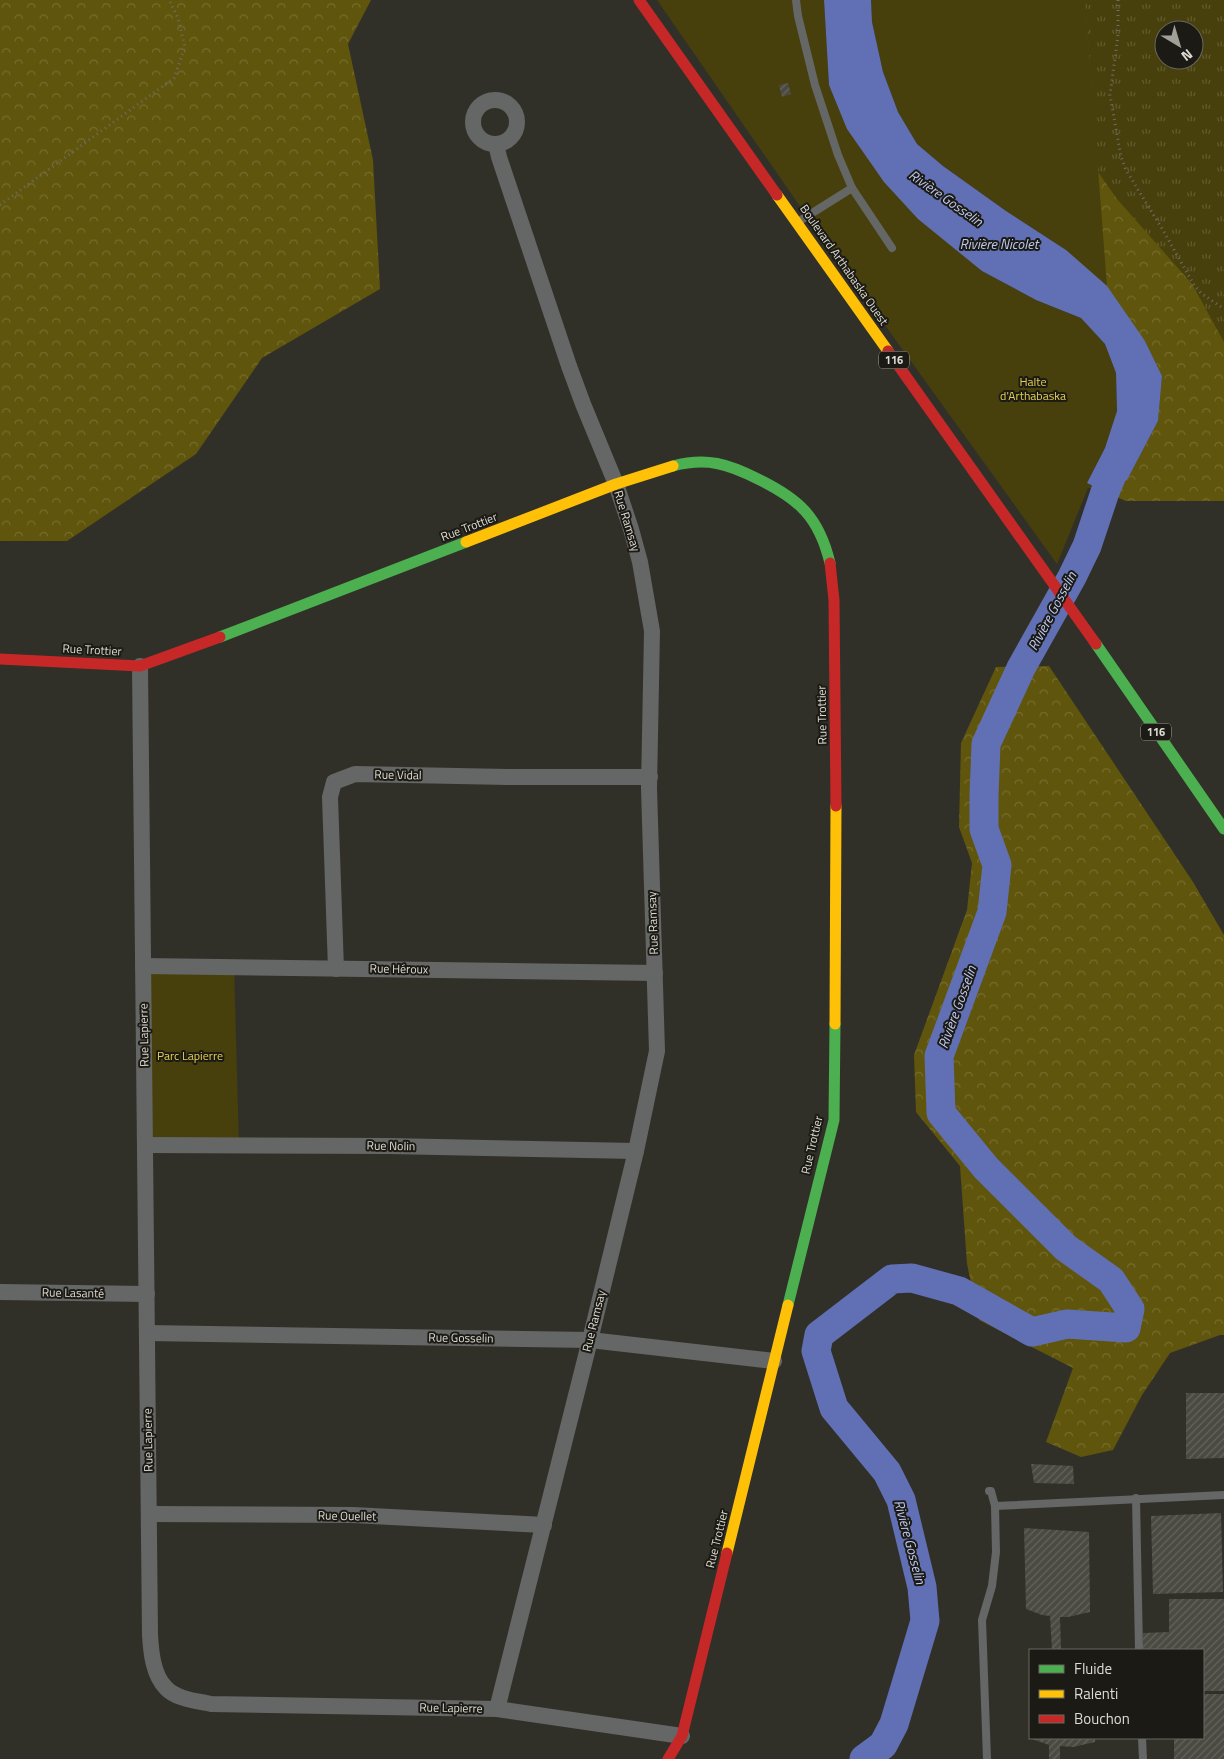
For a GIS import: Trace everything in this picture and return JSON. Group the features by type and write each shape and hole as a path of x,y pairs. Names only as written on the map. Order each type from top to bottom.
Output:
{"street":[{"name":"Boulevard Arthabaska Ouest","path":"639,0 1089,634 1224,829"},
{"name":"Rue Ramsay","path":"496,144 569,366 616,484 640,562 652,631 650,777 648,788 658,1051 590,1340 497,1708"},
{"name":"Rue Trottier","path":"0,659 140,666 187,650 616,484 675,464 698,461 725,464 743,471 783,492 797,502 822,535 834,588 837,856 834,1120 682,1736 668,1759"},
{"name":"Rue Lapierre","path":"140,666 150,1635 153,1661 166,1688 179,1696 211,1704 497,1708 682,1736"},
{"name":"Rue Vidal","path":"336,968 330,797 334,782 355,774 508,778 650,777"},
{"name":"Rue Héroux","path":"144,966 654,973"},
{"name":"Rue Nolin","path":"145,1145 379,1146 636,1151"},
{"name":"Rue Lasanté","path":"0,1292 147,1294"},
{"name":"Rue Gosselin","path":"147,1333 590,1340 774,1361"},
{"name":"Rue Ouellet","path":"149,1514 353,1515 544,1525"}],"lane":[{"path":"796,0 798,16 815,85 838,155 852,188 892,248"},
{"path":"797,223 852,188"},
{"path":"987,1759 982,1620 992,1586 996,1552 995,1506 991,1491 989,1492"},
{"path":"995,1506 1224,1495"},
{"path":"1136,1498 1140,1649"},
{"path":"1142,1739 1142,1759"}],"path":[{"path":"0,205 174,78 185,47 178,18 169,0"},
{"path":"1118,0 1118,35 1110,95 1121,157 1130,177 1194,285 1201,293 1224,309"}],"green space":[{"path":"0,0 371,0 348,44 373,160 380,289 262,358 196,454 67,541 0,541"},
{"name":"Halte d'Arthabaska","path":"657,0 824,0 829,85 982,271 1036,300 1081,318 1105,344 1116,373 1117,411 1105,448 1087,483 1105,492 1088,488 1057,564 815,228"},
{"path":"871,0 1085,0 1107,286 1066,250 1006,211 943,166 917,144 898,112 883,72 872,22"},
{"path":"941,0 1085,0 1098,172 1117,199 1192,284 1224,342 1224,501 1126,501 1105,492 1127,480 1158,421 1162,376 1145,341 1066,250"},
{"path":"1085,0 1224,0 1224,501 1126,501 1105,492 1127,480 1107,286"},
{"path":"1049,666 1193,882 1224,935 1224,1335 1170,1353 1142,1395 1113,1450 1081,1457 1046,1442 1073,1368 979,1320 967,1264 960,1166 916,1112 914,1055 967,910 972,863 959,827 961,743 996,667"},
{"name":"Parc Lapierre","path":"143,966 234,967 239,1147 145,1145"}],"water":[{"name":"Rivière Nicolet","path":"824,0 871,0 872,22 883,72 898,112 917,144 943,166 1006,211 1066,250 1107,286 1145,341 1162,376 1158,421 1127,480 1105,492 1087,483 1105,448 1117,411 1116,373 1105,344 1081,318 1036,300 982,271 918,219 884,182 847,129 829,85"}],"building":[{"path":"788,83 791,94 782,97 779,85"},
{"path":"1186,1393 1224,1393 1224,1458 1186,1459"},
{"path":"1031,1464 1073,1466 1074,1484 1034,1483"},
{"path":"1221,1513 1223,1592 1153,1594 1151,1516"},
{"path":"1024,1528 1089,1532 1090,1612 1060,1617 1061,1649 1052,1649 1050,1616 1026,1609"},
{"path":"1169,1599 1224,1599 1224,1691 1204,1691 1204,1649 1143,1649 1143,1633 1169,1632"},
{"path":"1204,1694 1224,1694 1224,1759 1174,1759 1174,1739 1204,1739"},
{"path":"1032,1739 1095,1739 1095,1742 1073,1747 1060,1746 1060,1759 1049,1759 1049,1745"}],"waterway":[{"name":"Rivière Gosselin","path":"864,1759 883,1745 894,1724 925,1621 922,1587 901,1500 887,1472 834,1408 816,1351 819,1335 892,1279 912,1278 959,1291 1032,1332 1067,1324 1126,1328 1130,1309 1111,1280 1066,1248 986,1168 941,1113 939,1056 992,912 997,865 984,829 986,744 1021,668 1072,577 1087,546 1105,492 1120,456"}],"traffic: fast":[{"path":"673,466 696,462 717,463 737,469 785,494 796,502 813,521 820,533 830,563"},
{"path":"220,637 466,542"},
{"path":"1096,644 1224,829"},
{"path":"788,1305 834,1120 835,1024"}],"traffic: slow":[{"path":"777,195 888,351"},
{"path":"466,542 616,484 673,466"},
{"path":"835,1024 836,806"},
{"path":"727,1553 788,1305"}],"traffic: jam":[{"path":"639,0 777,195"},
{"path":"888,351 1096,644"},
{"path":"830,563 834,600 836,806"},
{"path":"0,659 140,666 220,637"},
{"path":"668,1759 682,1736 727,1553"}]}
